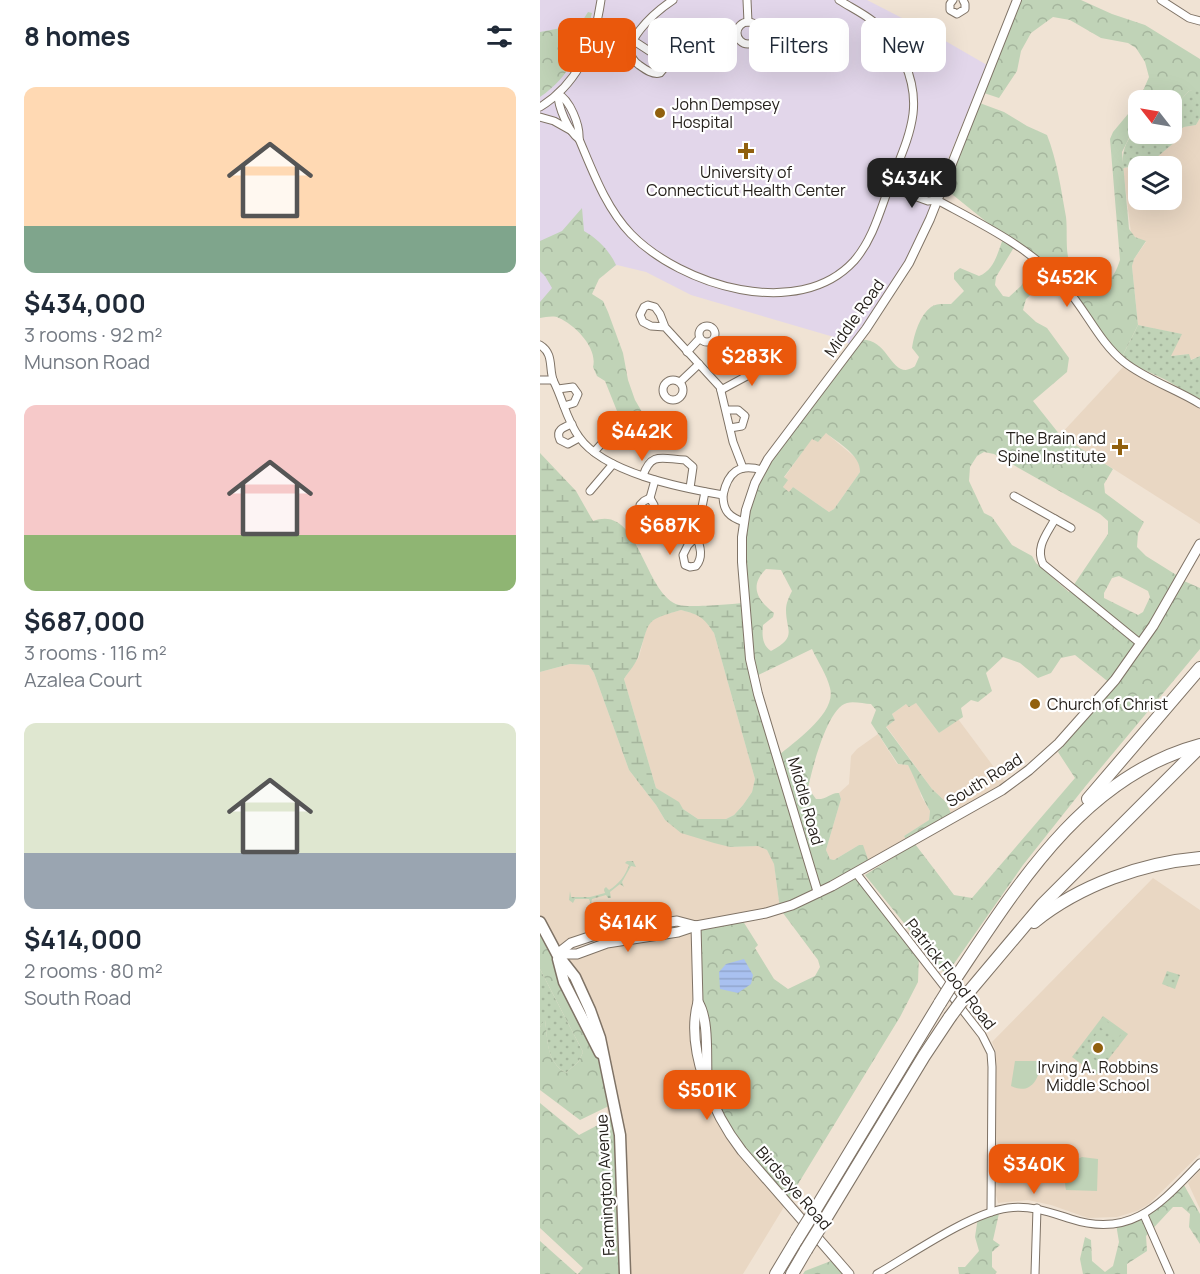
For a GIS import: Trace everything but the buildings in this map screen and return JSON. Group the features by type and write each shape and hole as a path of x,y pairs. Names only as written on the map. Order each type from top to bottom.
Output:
{"highway":[{"path":"776,1274 955,980 1014,895 1091,795 1200,668"},
{"path":"1073,821 1128,776 1160,759 1197,747"},
{"path":"792,1274 924,1056 967,994 1055,891 1197,747"},
{"path":"1008,945 1043,915 1101,883 1147,867 1200,858"}],"main road":[{"name":"South Road","path":"557,954 577,954 607,943 678,932 696,926 780,909 818,893 856,873 987,799 1029,771 1087,712 1141,644 1174,592 1200,544"},
{"name":"Farmington Avenue","path":"540,922 557,954 574,977 598,1028 620,1135 625,1274"},
{"name":"Birdseye Road","path":"696,926 698,1002 695,1012 698,1058 717,1111 736,1143 849,1274"}],"street":[{"path":"540,107 558,94 573,76 587,53 597,26 601,0"},
{"path":"636,38 645,23 673,0"},
{"path":"747,0 748,22"},
{"path":"540,117 554,121 571,131 579,139 607,201 630,233 652,251 716,284 738,290 766,293 800,290 819,284 839,274 855,260 868,241 906,142 913,114 908,71 899,50 884,31 870,19 839,0"},
{"path":"953,0 950,10 957,14 965,9 963,0"},
{"name":"Middle Road","path":"818,893 754,677 746,621 742,549 744,522 750,497 762,470 892,291 916,249 1017,0"},
{"path":"1161,0 1189,18 1200,21"},
{"path":"634,41 663,60 665,67 660,73 651,73 635,62 631,53 634,41"},
{"path":"558,94 558,102 571,131"},
{"path":"558,94 566,99 579,132 579,139"},
{"path":"893,176 930,190 937,200 1004,236 1028,252 1067,289 1118,357 1134,369 1200,404"},
{"path":"889,187 928,201 937,200"},
{"path":"665,327 721,390 743,468"},
{"path":"687,352 700,338"},
{"path":"540,345 546,350 551,363 553,380 579,438 594,452 613,464 643,476 723,495"},
{"path":"721,390 771,363"},
{"path":"680,382 699,364"},
{"path":"540,380 553,380"},
{"path":"558,389 573,387 578,394 574,402 564,406"},
{"path":"727,410 738,410 746,416 742,426 730,428"},
{"path":"572,424 560,430 558,433 560,440 568,444 579,438"},
{"path":"594,452 614,430"},
{"path":"643,476 648,463 653,459 685,460 693,467 690,488"},
{"path":"590,490 613,464"},
{"path":"744,522 730,517 723,503 728,479 734,472 743,468 752,467 762,470"},
{"path":"650,498 655,480"},
{"path":"696,537 705,492"},
{"path":"1014,496 1071,528"},
{"path":"1055,519 1040,547 1043,564 1141,644"},
{"name":"Patrick Flood Road","path":"856,873 982,1035 988,1046 993,1067 991,1212"},
{"path":"877,1274 991,1212 1019,1207 1037,1208 1098,1225 1126,1222 1144,1215 1200,1163"},
{"path":"1035,1274 1037,1208"},
{"path":"1144,1215 1170,1274"}],"shaded area":[{"name":"University of Connecticut Health Center","path":"540,0 867,0 902,18 861,18 861,72 946,72 946,41 987,65 928,212 905,261 878,305 849,344 844,340 691,295 646,272 617,265 540,311"},
{"path":"1200,118 1200,356 1190,360 1188,354 1170,356 1181,334 1138,325 1132,266 1146,242 1131,233 1128,210 1182,210 1182,156 1158,156 1172,144 1182,144 1182,128 1196,125"},
{"path":"1128,167 1128,209 1123,168"},
{"path":"1124,366 1200,407 1200,524 1060,435"},
{"path":"826,433 857,459 860,467 860,472 834,509 829,512 793,487 789,492 783,487 787,480 784,478 812,438"},
{"path":"681,610 697,614 704,619 714,633 755,779 752,792 743,805 734,815 726,819 698,819 683,809 678,802 656,788 624,679 639,657 647,626 656,617"},
{"path":"570,664 589,665 594,673 629,770 665,820 730,847 758,846 767,850 774,863 780,909 696,926 697,1046 787,1202 743,1274 625,1274 598,1028 540,922 540,672","holes":["677,921 694,927 558,953 604,932"]},
{"path":"916,703 939,733 958,719 1008,786 953,818 946,802 932,789 886,726 895,720 892,714 906,704"},
{"path":"878,734 897,764 908,765 930,811 929,820 904,836 908,843 870,865 859,845 834,860 830,859 826,850 841,799 839,793 849,784 851,756"},
{"name":"Irving A. Robbins Middle School","path":"1153,878 1200,910 1200,1154 1149,1204 1137,1211 1117,1217 1088,1218 1051,1205 1028,1200 998,1203 995,1191 996,1052 992,1042"},
{"path":"1200,1170 1200,1209 1188,1183"}],"green space":[{"path":"1017,0 1081,0 1145,25 1200,59 1200,89 1189,91 1182,98 1182,90 1143,90 1149,77 1145,62 1136,48 1128,43 1101,38 1070,20 1053,17 1031,33 1021,51 1017,71 999,98 981,92"},
{"path":"588,12 592,13 590,18 584,18"},
{"path":"558,29 558,72 566,72 540,97 540,32"},
{"path":"1200,89 1200,118 1196,125 1182,128 1182,98 1189,91"},
{"path":"977,102 1004,112 1047,135 1056,165 1066,217 1067,252 1070,266 1080,280 1096,285 1109,280 1115,273 1120,260 1110,139 1128,114 1128,140 1122,152 1129,229 1135,237 1146,241 1132,266 1138,325 1121,359 1053,274 1026,299 1023,310 1047,328 1069,358 1067,372 1033,401 1060,435 1113,469 1104,484 1105,493 1144,522 1138,533 1137,547 1146,556 1178,576 1177,586 1111,684 1075,655 1061,658 1051,673 1038,678 1020,663 1003,657 986,673 992,691 978,702 971,700 961,708 963,717 939,733 916,703 909,707 906,704 892,714 895,720 886,727 932,789 946,802 953,818 908,843 904,836 929,820 930,811 908,765 898,764 871,723 876,710 871,704 850,702 840,707 833,716 822,741 808,788 816,799 839,793 841,799 826,850 830,859 834,860 859,845 863,845 870,865 856,872 919,955 918,982 900,1017 787,1202 742,1151 707,1084 696,926 741,918 758,945 755,948 774,979 788,989 815,976 820,967 818,960 780,909 778,756 821,717 827,707 830,688 812,649 754,677 742,537 755,483 858,340 875,343 900,369 906,370 914,367 919,357 912,348 913,343 918,325 927,310 941,304 951,304 964,291 954,279 954,273 960,268 979,276 989,269 998,254 1004,236 943,187","holes":["1016,244 1038,260 1021,286 1009,297 1003,296 995,285 996,277","826,433 852,454 860,472 834,509 829,512 793,487 789,492 783,487 788,480 784,477 812,439 818,442","984,452 994,454 1100,514 1108,521 1108,534 1069,592 1036,563 1032,556 1012,545 992,517 984,513 969,481 970,467 977,456","766,569 781,570 792,591 786,607 788,637 785,642 771,651 764,643 763,625 773,617 774,613 763,603 757,593 761,575","1119,576 1148,591 1150,597 1143,612 1138,615 1104,598 1104,593 1112,578"]},
{"path":"1128,141 1128,144 1172,144 1158,156 1128,156 1128,167 1123,168 1125,146"},
{"path":"582,208 584,231 603,245 616,265 599,279 592,294 603,301 608,312 623,353 628,380 635,400 645,417 645,424 635,430 626,425 617,411 605,381 597,376 593,367 592,352 584,338 572,326 559,318 552,316 540,318 540,302 552,288 540,271 540,241 562,231"},
{"path":"1138,325 1182,334 1171,356 1189,354 1191,360 1200,356 1200,400 1166,380 1121,359"},
{"path":"540,453 576,491 593,521 609,519 621,525 640,552 657,585 667,597 684,606 744,603 750,659 818,893 780,909 774,864 767,850 758,846 730,847 681,833 665,820 629,770 594,673 589,665 570,664 540,672","holes":["681,610 700,617 714,633 755,779 752,792 743,805 734,815 726,819 698,819 683,809 679,802 656,788 624,679 637,661 650,623"]},
{"path":"1184,581 1200,588 1200,649 1023,865 946,975 865,875 915,844 954,895 972,898 1075,778 1058,752 1111,691 1146,644"},
{"path":"633,861 636,867 631,866 622,882 624,887 620,884 610,892 611,898 606,895 592,899 591,904 589,899 575,899 573,903 569,900 570,891 571,897 590,897 605,893 606,887 609,890 624,876 629,865 625,863"},
{"path":"540,922 593,1041 615,1103 580,1120 540,1090 540,1027 545,1019 549,1050 559,1068 566,1073 579,1061 583,1052 540,969"},
{"path":"540,969 583,1052 579,1061 566,1073 551,1057 545,1020 540,1027"},
{"path":"1167,971 1180,975 1175,989 1162,984"},
{"path":"1103,1016 1128,1034 1096,1075 1072,1057"},
{"path":"1106,1021 1122,1033 1116,1040 1101,1028"},
{"path":"1099,1031 1114,1043 1109,1050 1093,1038"},
{"path":"1091,1041 1106,1053 1101,1060 1085,1048"},
{"path":"1083,1051 1099,1063 1094,1070 1078,1058"},
{"path":"1015,1061 1040,1061 1039,1073 1029,1087 1024,1089 1011,1086"},
{"path":"540,1103 579,1135 617,1115 625,1274 578,1274 583,1268 540,1228"},
{"path":"1082,1157 1098,1159 1097,1191 1066,1190 1067,1170 1072,1163"},
{"path":"1200,1163 1200,1169 1184,1185 1200,1214 1200,1244 1189,1227 1190,1214 1182,1207 1173,1207 1146,1236 1147,1251 1127,1264 1127,1274 1083,1274 1080,1259 1085,1237 1091,1240 1092,1261 1105,1272 1113,1266 1119,1242 1116,1224 1144,1215"},
{"path":"1000,1209 993,1240 1000,1245 992,1252 992,1267 997,1272 995,1274 959,1274 958,1267 965,1267 979,1251 975,1237 978,1217"},
{"path":"540,1241 577,1274 540,1274"},
{"path":"836,1259 849,1274 803,1274 805,1271"}],"water":[{"path":"744,959 753,975 751,984 738,993 720,989 719,972 726,964"}],"place":[{"name":"John Dempsey Hospital","path":"660,113"},
{"name":"University of Connecticut Health Center","path":"746,151"},
{"name":"The Brain and Spine Institute","path":"1120,447"},
{"name":"Church of Christ","path":"1035,704"},
{"name":"Irving A. Robbins Middle School","path":"1098,1048"}]}
